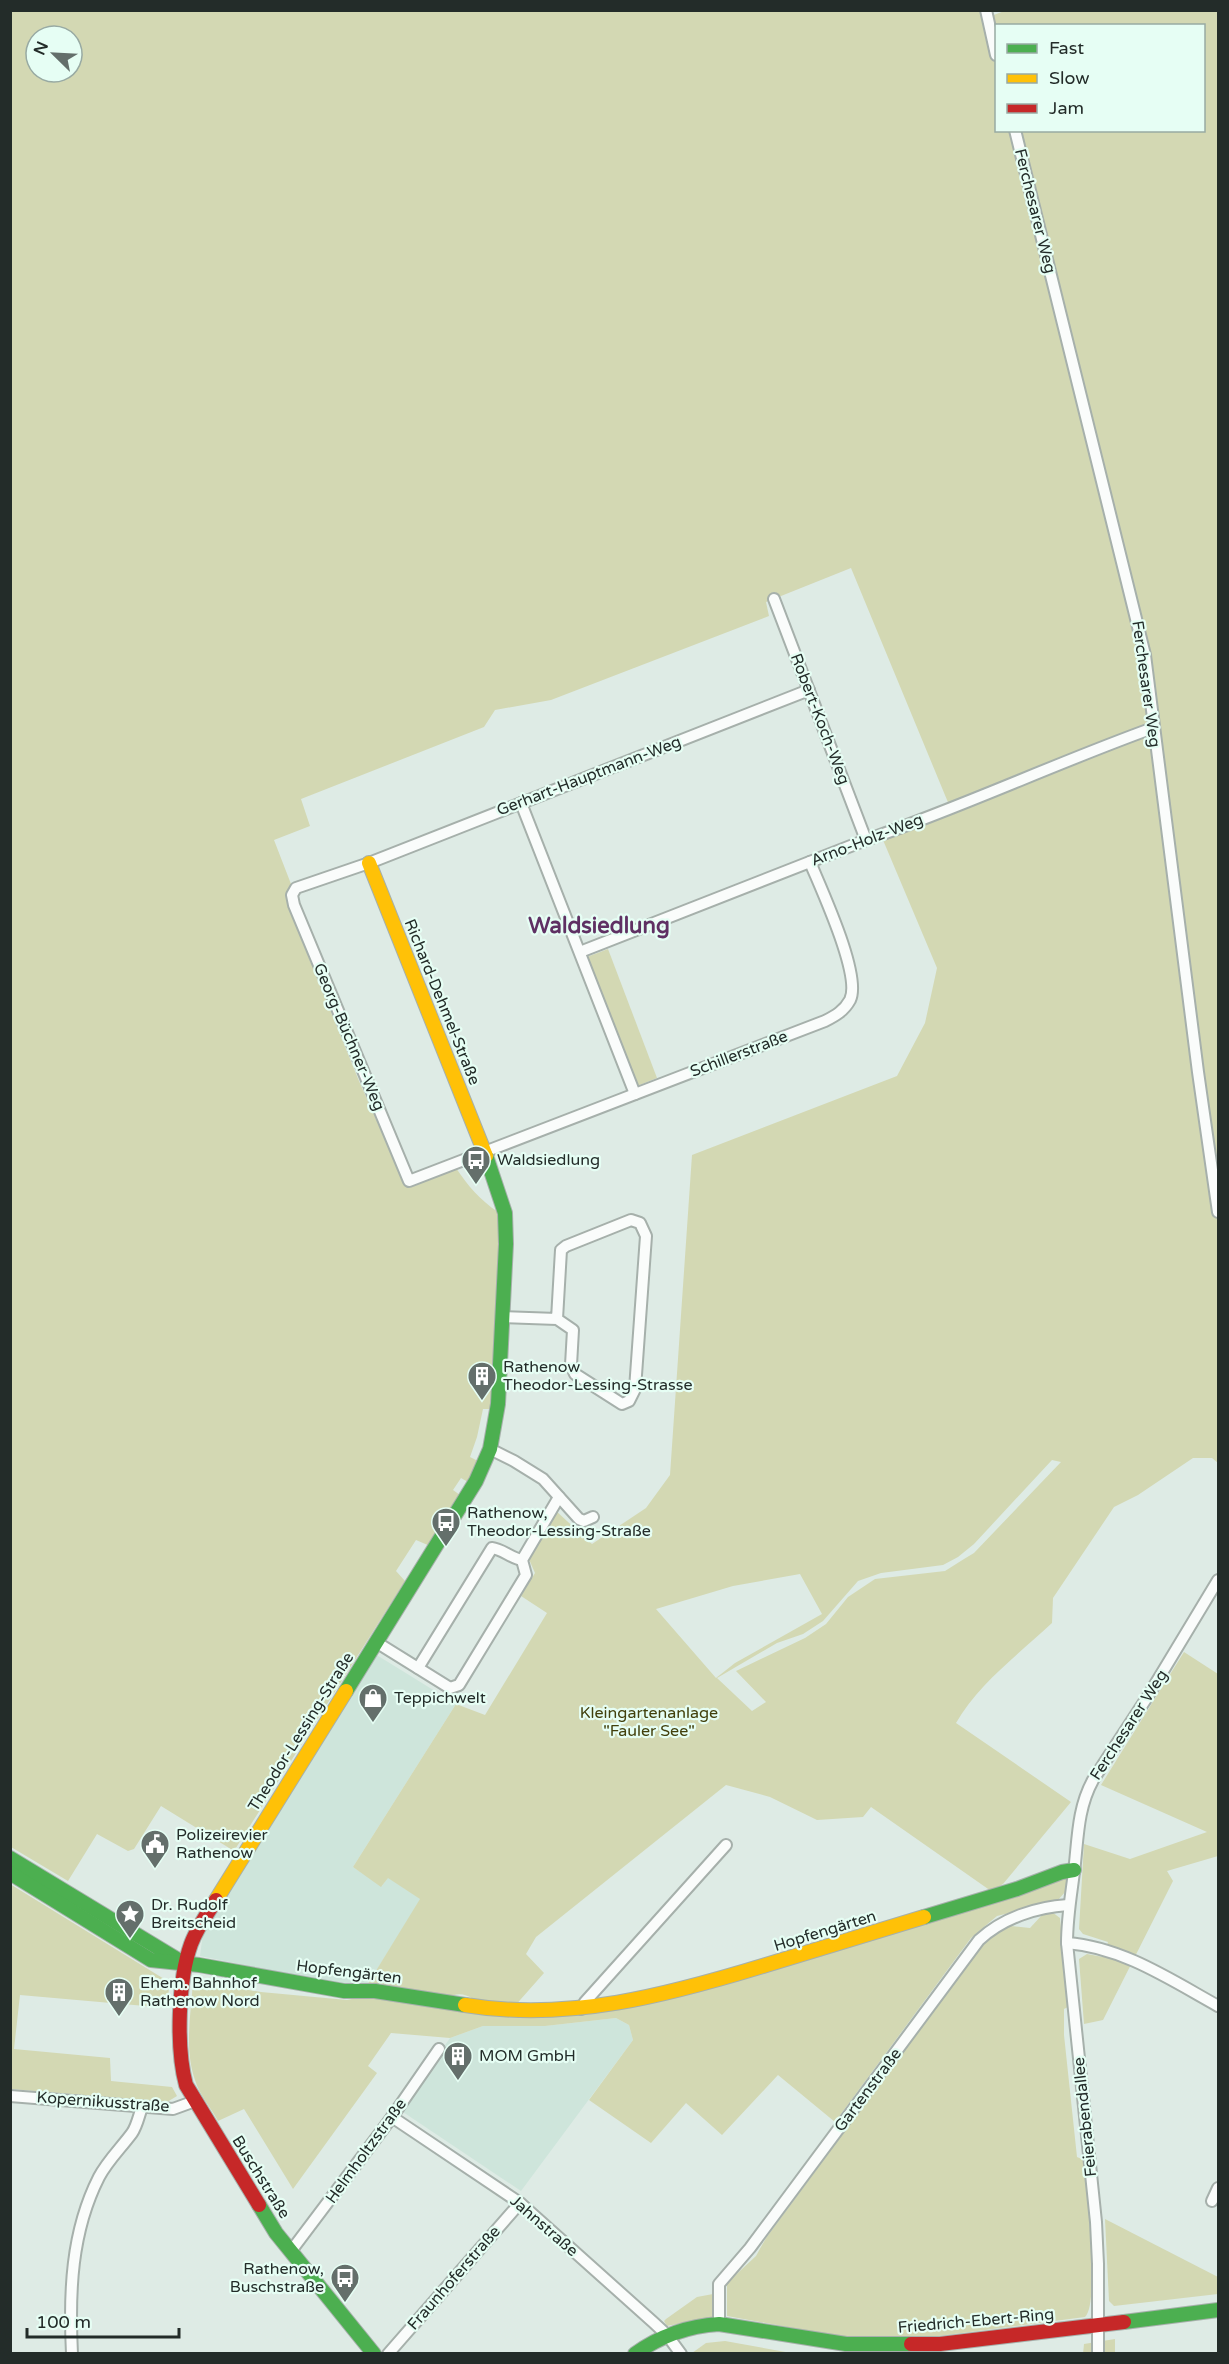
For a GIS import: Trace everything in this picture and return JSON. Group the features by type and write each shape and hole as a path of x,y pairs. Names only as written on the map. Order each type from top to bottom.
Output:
{"street":[{"path":"986,10 995,50"},
{"name":"Ferchesarer Weg","path":"1016,132 1145,655 1196,1060 1218,1212"},
{"name":"Robert-Koch-Weg","path":"774,599 866,840"},
{"name":"Gerhart-Hauptmann-Weg","path":"369,863 809,690"},
{"name":"Arno-Holz-Weg","path":"580,952 866,840 885,835 990,791 1153,728"},
{"path":"521,803 635,1094"},
{"name":"Schillerstraße","path":"485,1152 825,1021 842,1011 851,999 853,983 849,964 810,862"},
{"name":"Richard-Dehmel-Straße","path":"369,863 485,1152"},
{"name":"Georg-Büchner-Weg","path":"369,863 296,888 292,895 294,904 409,1182 485,1152"},
{"name":"Theodor-Lessing-Straße","path":"183,1993 184,1964 196,1932 476,1481 489,1449 498,1404 506,1244 505,1213 485,1152"},
{"path":"503,1317 557,1319 573,1330 571,1365 575,1374 622,1404 628,1401 635,1389 646,1236 640,1223 631,1220 561,1250 557,1319"},
{"path":"489,1449 543,1479 579,1519 584,1521 593,1517"},
{"path":"376,1642 450,1688 459,1685 526,1575 522,1560 559,1497"},
{"path":"418,1668 492,1548 498,1548 511,1558 522,1560"},
{"name":"Ferchesarer Weg","path":"1073,1876 1078,1827 1086,1794 1218,1580"},
{"path":"581,2009 679,1888 726,1845"},
{"path":"10,1858 184,1964"},
{"name":"Hopfengärten","path":"10,1873 151,1960 344,1991 375,1991 493,2010 581,2009 626,2003 685,1990 1017,1889 1062,1872 1073,1876"},
{"name":"Feierabendallee","path":"1073,1876 1068,1905 1067,1943 1096,2222 1098,2354"},
{"name":"Gartenstraße","path":"719,2324 718,2283 750,2248 979,1940 1004,1921 1068,1905"},
{"path":"1067,1943 1090,1945 1122,1956 1218,2006"},
{"name":"Buschstraße","path":"183,1993 179,2056 186,2085 276,2233 374,2354"},
{"name":"Helmholtzstraße","path":"291,2251 392,2117 439,2049"},
{"name":"Kopernikusstraße","path":"10,2096 173,2109 195,2101"},
{"path":"72,2354 70,2313 78,2232 99,2177 118,2149 134,2131 142,2107"},
{"name":"Jahnstraße","path":"392,2117 520,2203 667,2335 681,2354"},
{"path":"1212,2200 1218,2188"},
{"name":"Fraunhoferstraße","path":"388,2354 520,2203"},
{"name":"Friedrich-Ebert-Ring","path":"635,2354 667,2335 701,2325 719,2324 824,2342 871,2346 940,2344 1218,2310"}],"shaded area":[{"path":"375,1654 456,1704 353,1867 382,1886 388,1877 421,1899 366,1987 324,1981 200,1956 203,1933"},
{"path":"616,2018 629,2025 633,2040 521,2191 400,2110 450,2038 483,2026 545,2026"}],"green space":[{"name":"Kleingartenanlage \"Fauler See\"","path":"981,10 983,19 1007,10 1218,11 1218,1463 1212,1458 1193,1458 1138,1495 1114,1507 1053,1598 1052,1623 988,1682 965,1708 956,1723 1071,1802 1003,1884 991,1891 871,1807 863,1817 817,1820 770,1797 726,1785 536,1937 526,1954 544,1973 513,2008 488,2006 468,1996 458,1994 446,1998 366,1987 420,1899 388,1878 381,1887 353,1867 456,1704 485,1715 547,1613 521,1596 535,1573 528,1557 555,1510 592,1544 646,1508 670,1475 692,1155 897,1076 925,1023 937,968 883,840 952,812 851,568 766,602 769,616 551,700 495,710 484,727 301,799 310,826 274,840 291,884 287,904 359,1081 404,1182 420,1182 456,1168 475,1192 498,1212 500,1241 491,1409 483,1409 470,1457 478,1461 468,1482 461,1478 453,1490 460,1495 430,1546 416,1540 396,1571 405,1581 234,1851 161,1806 134,1849 128,1851 97,1834 68,1881 11,1847 11,11","holes":["1052,1460 1061,1462 974,1553 945,1571 875,1579 848,1597 826,1624 805,1638 736,1671 766,1702 752,1711 717,1678 777,1643 803,1634 823,1621 858,1581 881,1573 943,1565 958,1557 974,1544","800,1574 822,1614 735,1663 716,1678 656,1609 733,1586"]},
{"path":"608,949 657,1078 637,1086 587,957"},
{"path":"1184,1652 1218,1674 1218,1856 1167,1871 1173,1881 1103,2020 1084,2024 1079,1959 1087,1954 1103,1957 1108,1942 1083,1934 1079,1929 1084,1844 1130,1859 1207,1832 1101,1785"},
{"path":"1068,1875 1066,1891 1057,1901 997,1916 971,1938 835,2122 778,2075 722,2135 686,2103 651,2143 589,2100 633,2040 629,2025 616,2018 545,2026 483,2026 450,2038 391,2033 368,2066 377,2073 293,2189 244,2109 218,2121 199,2090 192,2068 189,2031 193,1981 261,1992 347,2000 372,1995 490,2014 625,2005"},
{"path":"10,1884 169,1982 168,2008 20,1995 14,2049 110,2058 111,2081 172,2087 177,2096 167,2102 11,2089"},
{"path":"1052,1912 1060,1918 1068,2007 1064,2009 1064,2035 1077,2157 1084,2160 1089,2217 1092,2268 1089,2308 1085,2317 923,2338 848,2338 727,2316 727,2283 756,2256 766,2238 987,1938 995,1931 1011,1926 1030,1928 1042,1915"},
{"path":"1105,2219 1218,2277 1218,2294 1114,2306 1109,2301"},
{"path":"715,2295 712,2317 667,2326 664,2321 666,2319 697,2297"},
{"path":"1115,2339 1115,2353 1083,2354 1084,2344"},
{"path":"725,2341 791,2353 692,2353 706,2343"}],"traffic: fast":[{"path":"346,1691 476,1481 490,1449 498,1404 506,1244 505,1213 486,1156"},
{"path":"10,1858 180,1961"},
{"path":"924,1917 1074,1870"},
{"path":"10,1873 151,1960 199,1965 344,1991 375,1991 465,2005"},
{"path":"259,2205 276,2233 374,2354"},
{"path":"1124,2322 1218,2310"},
{"path":"635,2354 675,2333 719,2324 846,2344 911,2344"}],"traffic: slow":[{"path":"369,863 486,1156"},
{"path":"216,1900 346,1691"},
{"path":"465,2005 542,2010 617,2003 729,1976 924,1917"}],"traffic: jam":[{"path":"216,1900 196,1932 183,1976 180,2014 183,2070 186,2085 259,2205"},
{"path":"911,2344 940,2344 1124,2322"}],"place":[{"name":"Waldsiedlung","path":"476,1186"},
{"name":"Rathenow Theodor-Lessing-Strasse","path":"482,1402"},
{"name":"Rathenow, Theodor-Lessing-Straße","path":"446,1548"},
{"name":"Teppichwelt","path":"373,1724"},
{"name":"Polizeirevier Rathenow","path":"155,1870"},
{"name":"Dr. Rudolf Breitscheid","path":"130,1940"},
{"name":"Ehem. Bahnhof Rathenow Nord","path":"119,2018"},
{"name":"MOM GmbH","path":"458,2082"},
{"name":"Rathenow, Buschstraße","path":"345,2304"}],"district":[{"name":"Waldsiedlung","path":"599,926"}]}
